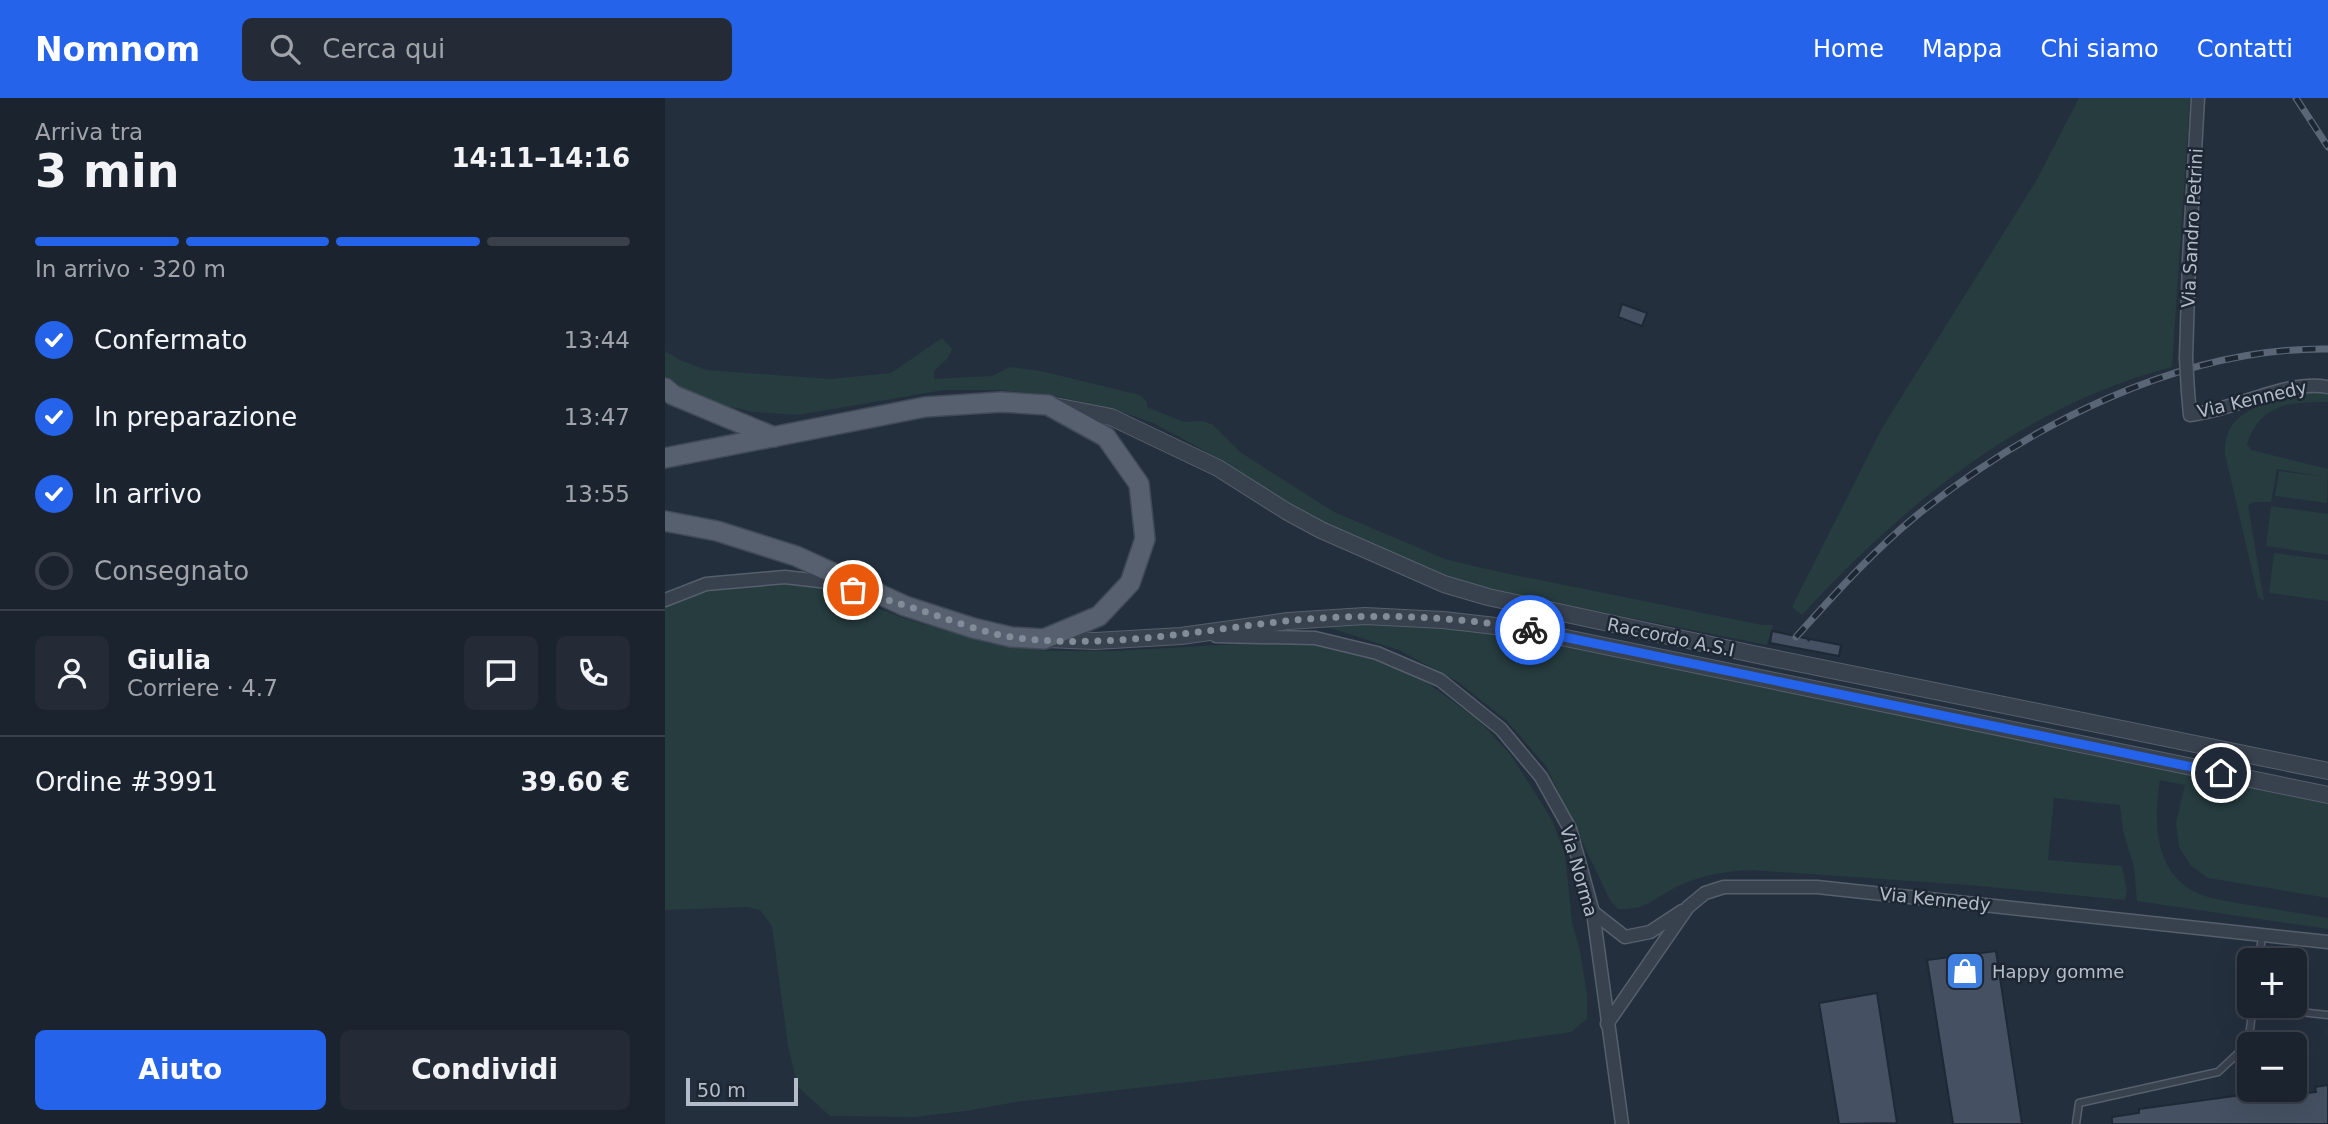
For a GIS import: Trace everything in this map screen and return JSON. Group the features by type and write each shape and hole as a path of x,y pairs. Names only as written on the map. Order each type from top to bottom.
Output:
{"main road":[{"path":"665,388 673,395 774,437"},
{"path":"665,458 925,407 1001,402 1048,405 1106,437 1139,484 1145,539 1130,583 1099,616 1044,639 998,634 905,606 796,556 717,531 665,521"}],"street":[{"name":"Via Sandro Petrini","path":"2186,358 2198,98"},
{"name":"Via Kennedy","path":"2186,358 2190,415 2213,412 2298,385 2328,387"},
{"name":"Raccordo A.S.I","path":"1048,405 1111,417 1218,468 1321,530 1444,584 1488,597 2328,771"},
{"path":"665,600 706,584 785,577 828,582 905,606"},
{"name":"Raccordo A.S.I","path":"1044,639 1095,641 1181,636 1288,621 1365,616 1443,620 1522,629 2328,795"},
{"name":"Via Norma","path":"1181,636 1315,638 1377,653 1440,680 1501,729 1541,777 1570,830 1593,912 1622,1124"},
{"name":"Via Kennedy","path":"1607,1024 1688,907 1706,894 1724,887 1817,887 2328,942"},
{"path":"1593,912 1625,937 1650,932 1688,907"}],"lane":[{"path":"2260,948 2262,935"},
{"path":"2307,1013 2328,1015"},
{"path":"2076,1124 2080,1103 2218,1072 2248,1044 2252,1018"}],"green space":[{"path":"2079,98 2190,98 2172,367 2118,384 2066,406 1969,464 1924,498 1882,535 1802,615 1792,607 1882,428 2036,181"},
{"path":"942,338 952,349 948,358 934,371 934,379 992,376 1010,367 1041,371 1140,395 1147,402 1147,407 1184,422 1203,421 1213,425 1240,452 1334,512 1445,559 1762,625 1773,625 1767,645 1492,590 1398,559 1311,517 1196,446 1153,423 1116,410 1051,395 999,390 944,390 798,415 753,412 710,402 665,381 665,351 706,370 830,379 891,373"},
{"path":"2309,391 2328,393 2328,402 2290,404 2269,413 2260,420 2247,444 2251,450 2328,469 2327,503 2275,496 2279,471 2327,477 2277,469 2271,502 2248,505 2264,601 2258,597 2225,454 2228,433 2237,419 2261,405 2280,397"},
{"path":"2271,506 2328,514 2328,555 2266,546"},
{"path":"2274,553 2328,560 2328,601 2269,593"},
{"path":"788,580 843,594 903,618 991,644 1047,651 1115,651 1289,641 1338,647 1374,657 1425,681 1478,720 1511,755 1552,820 1565,854 1572,922 1587,995 1587,1019 1571,1032 1368,1061 1016,1102 914,1117 830,1116 798,1087 788,1046 772,926 760,910 747,907 665,910 665,602 708,587"},
{"path":"1375,623 1508,633 2328,804 2328,898 2208,878 2191,866 2179,847 2176,822 2185,785 2160,780 2157,813 2160,847 2174,875 2186,887 2219,900 2328,918 2328,929 2137,901 2134,867 2123,831 2120,805 2054,798 2048,860 2122,866 2127,891 2125,900 1968,885 1752,870 1725,872 1700,878 1674,888 1646,904 1618,909 1610,900 1546,766 1506,720 1458,682 1399,650 1324,626"}],"building":[{"path":"1622,304 1647,313 1642,326 1618,317"},
{"path":"1772,631 1809,639 1808,641 1810,639 1841,645 1839,656 1770,643"},
{"path":"1996,951 2022,1124 1953,1124 1927,960"},
{"path":"1877,993 1897,1123 1839,1124 1819,1003"},
{"path":"2328,1085 2328,1124 2112,1124 2112,1117 2139,1113 2139,1109 2237,1096 2237,1102 2307,1102 2307,1093 2316,1092 2315,1087"}],"railway":[{"path":"2296,98 2328,147"},
{"path":"1796,637 1869,559 1916,516 1960,483 2056,423 2162,377 2217,362 2273,352 2328,349"}],"way so far":[{"path":"853,590 973,628 1011,637 1044,639 1095,641 1181,636 1288,621 1365,616 1443,620 1530,630"}],"place":[{"name":"Happy gomme","path":"1965,971"}],"route":[{"path":"1530,630 2221,773"}]}
